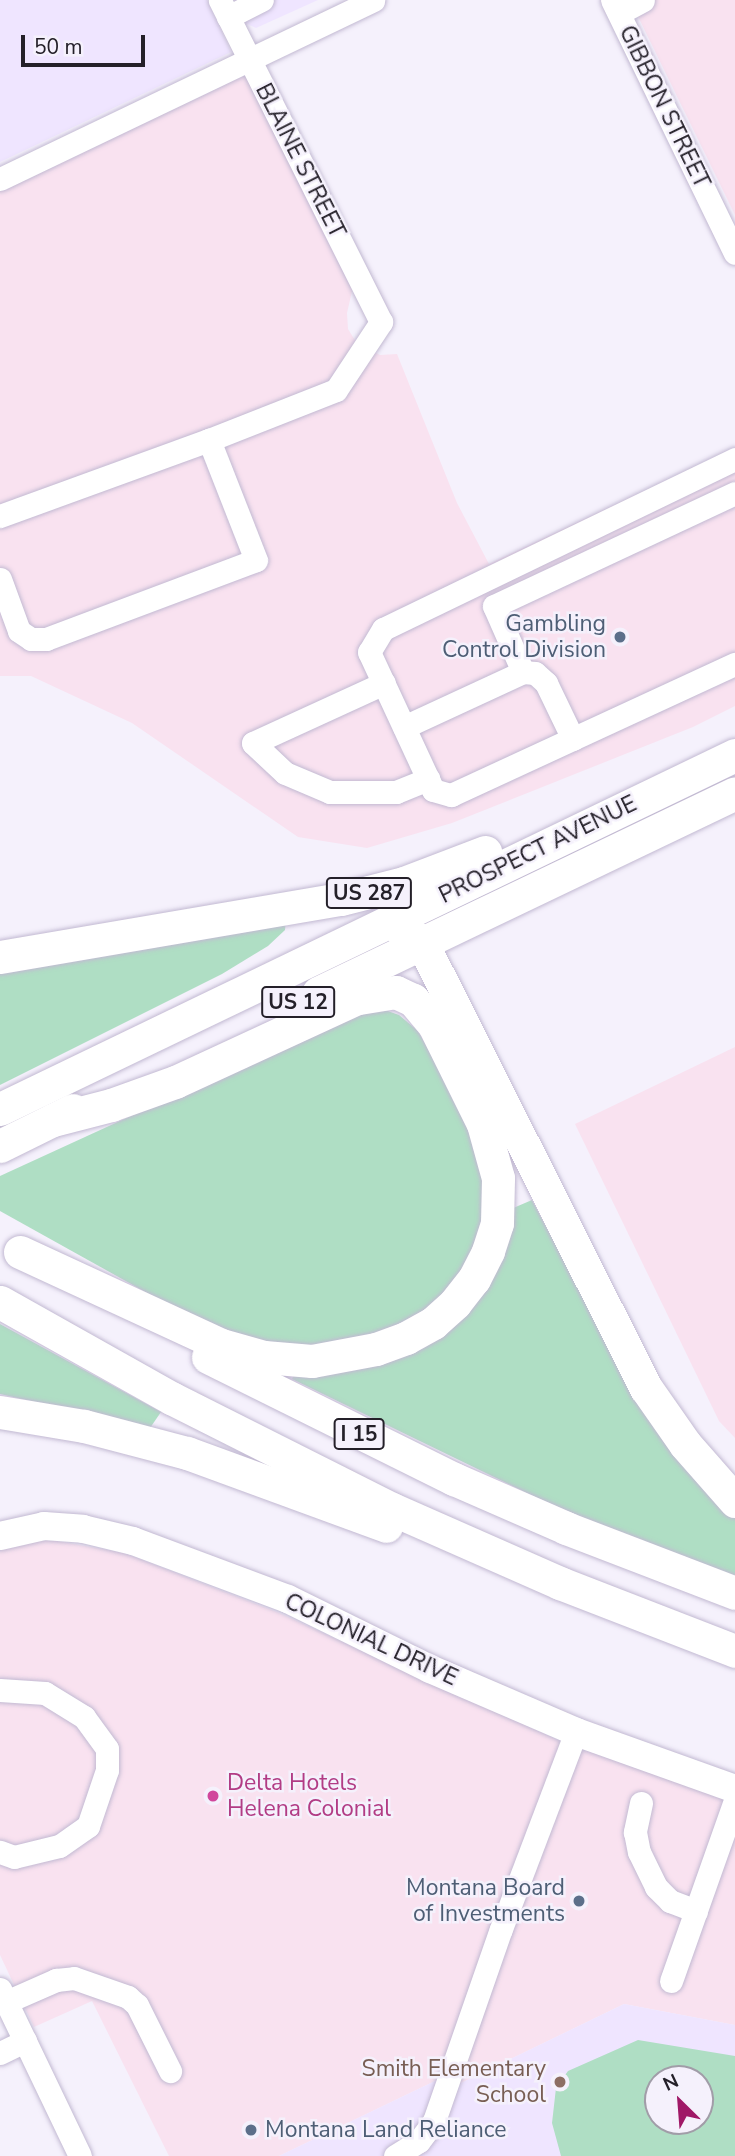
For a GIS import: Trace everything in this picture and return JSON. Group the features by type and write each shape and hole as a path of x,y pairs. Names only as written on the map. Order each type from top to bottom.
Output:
{"highway":[{"name":"PROSPECT AVENUE","path":"0,1109 727,758"},
{"name":"US 287","path":"0,957 294,908 385,889 466,860 620,794 727,758"},
{"name":"PROSPECT AVENUE","path":"0,1146 735,793"},
{"path":"362,934 380,929 395,930 409,934 421,943 634,1366 685,1444 735,1501"},
{"path":"10,1246 221,1345 264,1357 312,1361 376,1349 406,1338 433,1322 455,1303 474,1279 488,1251 497,1223 498,1178 484,1124 434,1025 413,1000 396,992 357,998 175,1082 111,1105 52,1120"},
{"name":"I 15","path":"10,1246 180,1342 388,1448 566,1528 735,1593"},
{"name":"I 15","path":"0,1301 216,1422 447,1535 735,1651"},
{"path":"0,1412 72,1423 155,1443 259,1478 378,1525 447,1535"}],"main road":[{"name":"COLONIAL DRIVE","path":"0,1536 44,1526 83,1529 133,1541 288,1600 430,1669 576,1732 735,1788"}],"street":[{"path":"224,8 262,0"},
{"path":"0,179 248,60 334,8 373,0"},
{"path":"615,7 643,0"},
{"name":"GIBBON STREET","path":"615,7 735,253"},
{"name":"BLAINE STREET","path":"209,440 336,390 381,322 224,8"},
{"path":"0,516 209,440 256,560 46,639 31,639 19,631 0,579"},
{"path":"735,459 383,629 369,652 433,790 451,795 735,664"},
{"path":"523,671 494,606 735,493"},
{"path":"404,727 523,671 535,673 546,683 573,739"},
{"path":"384,683 253,743 285,774 330,793 396,792 428,779"},
{"path":"0,1690 45,1693 84,1717 107,1749 107,1770 88,1826 59,1846 14,1857 0,1852"},
{"path":"398,2155 419,2141 434,2121 501,1929 576,1732"},
{"path":"671,1982 735,1800"},
{"path":"641,1803 635,1832 639,1853 656,1887 670,1900 696,1911"},
{"path":"80,2156 3,1996 56,1980 74,1978 128,1997 137,2005 170,2071"},
{"path":"0,2053 25,2041"}],"shaded area":[{"path":"0,0 207,0 231,52 0,162"},
{"path":"231,0 318,0 256,28 241,21"},
{"path":"630,0 735,0 735,215"},
{"path":"246,70 353,287 347,313 348,329 356,342 380,355 397,354 457,503 489,564 735,448 735,706 693,727 452,823 367,848 298,837 132,723 31,676 0,676 0,190"},
{"path":"735,1047 735,1438 719,1421 575,1124"},
{"path":"46,1539 124,1553 277,1612 560,1741 556,1761 437,2080 279,2156 169,2156 92,2001 34,2027 0,1955 0,1548"},
{"path":"579,1748 735,1802 735,2025 624,2004 457,2085"},
{"name":"Smith Elementary School","path":"624,2004 735,2025 735,2156 279,2156 437,2080 457,2085"}],"green space":[{"path":"286,919 285,930 268,946 222,974 0,1085 0,969"},
{"path":"382,1009 399,1015 418,1031 468,1121 489,1191 467,1275 410,1325 302,1351 228,1338 0,1211 0,1176 355,1013"},
{"path":"532,1200 592,1314 735,1513 735,1577 697,1567 533,1496 292,1379 296,1371 416,1344 506,1211"},
{"path":"0,1324 161,1412 150,1428 0,1394"},
{"path":"638,2040 735,2056 735,2156 561,2156 552,2123 556,2088 568,2071"}],"place":[{"name":"Gambling Control Division","path":"620,637"},
{"name":"Delta Hotels Helena Colonial","path":"213,1796"},
{"name":"Montana Board of Investments","path":"579,1901"},
{"name":"Smith Elementary School","path":"560,2082"},
{"name":"Montana Land Reliance","path":"251,2130"}]}
